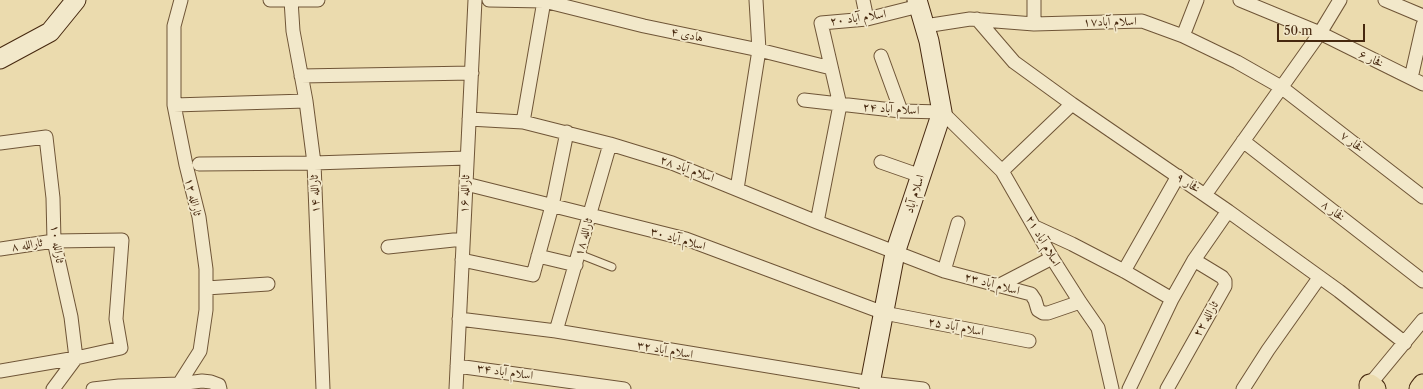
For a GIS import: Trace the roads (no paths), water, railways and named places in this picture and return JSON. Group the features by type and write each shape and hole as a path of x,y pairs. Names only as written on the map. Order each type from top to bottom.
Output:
{"main road":[{"path":"1420,389 1423,385"}],"street":[{"path":"0,59 50,32 76,0"},
{"name":"ثارالله ۱۲","path":"178,387 200,351 206,310 206,269 199,217 186,165 174,105 174,26 180,0"},
{"path":"270,0 318,0"},
{"name":"ثارالله ۱۴","path":"291,0 293,31 306,101 314,163 323,389"},
{"name":"ثارالله ۱۶","path":"456,389 475,0"},
{"path":"489,0 546,0 523,122"},
{"name":"هادی ۴","path":"546,0 651,27 759,50 831,68"},
{"path":"737,189 759,50 756,0"},
{"path":"863,0 867,18"},
{"path":"1034,0 1034,24"},
{"path":"1183,36 1197,0"},
{"name":"فخار ۶","path":"1240,0 1320,33 1417,81"},
{"path":"1205,195 1320,33 1340,0"},
{"path":"1385,0 1423,16"},
{"name":"اسلام آباد ۲۰","path":"831,68 821,23 867,18 918,3"},
{"name":"اسلام آباد","path":"870,386 895,253 942,112 925,26 918,3"},
{"name":"اسلام آباد۱۷","path":"925,26 970,19 1034,24 1142,21 1183,36 1237,62 1281,87"},
{"name":"فخار ۹","path":"977,19 1014,62 1072,104 1228,211 1339,291 1405,342"},
{"path":"1417,81 1423,25"},
{"path":"881,56 901,111"},
{"path":"817,222 840,105 831,68"},
{"path":"302,76 472,73"},
{"name":"فخار ۷","path":"1281,87 1423,197"},
{"name":"اسلام آباد ۲۴","path":"804,100 901,111 942,112"},
{"path":"174,105 306,101"},
{"path":"1002,171 1072,104"},
{"name":"اسلام آباد ۲۱","path":"942,112 1002,171 1052,258 1098,328 1112,389"},
{"name":"اسلام آباد ۲۸","path":"469,119 523,122 568,132 672,163 895,253"},
{"path":"462,260 533,275 552,206 568,132"},
{"name":"ثارالله ۱۰","path":"0,143 46,137 53,198 54,241 71,317 76,358"},
{"name":"فخار ۸","path":"1243,142 1423,281"},
{"name":"ثارالله ۱۸","path":"556,331 610,144"},
{"path":"199,164 314,163 467,158"},
{"path":"880,162 921,176"},
{"path":"1124,271 1178,176"},
{"name":"اسلام آباد ۳۰","path":"466,184 686,239 884,313"},
{"path":"1129,389 1172,299 1194,260 1228,211"},
{"path":"944,272 958,223"},
{"path":"1035,227 1124,271 1172,299"},
{"path":"388,247 463,239"},
{"name":"ثارالله ۸","path":"0,249 54,241 122,240 116,319 121,348 76,358"},
{"name":"اسلام آباد ۲۳","path":"895,253 944,272 1031,294 1035,300 1038,310 1043,313 1048,314 1080,302"},
{"path":"538,256 577,259"},
{"path":"998,286 1052,258"},
{"name":"ثارالله ۲۲","path":"1167,389 1225,286 1225,281 1222,277 1194,260"},
{"path":"1243,389 1268,350 1319,278"},
{"path":"206,288 268,284"},
{"name":"اسلام آباد ۲۵","path":"884,313 1028,341"},
{"name":"اسلام آباد ۳۲","path":"459,319 556,331 870,386 923,389"},
{"path":"1370,388 1423,320"},
{"path":"0,371 76,358"},
{"path":"53,389 76,358"},
{"name":"اسلام آباد ۳۴","path":"457,366 624,389"},
{"path":"93,389 119,386 178,387 202,381 219,385 220,389"}],"lane":[{"path":"577,259 612,267"}]}
